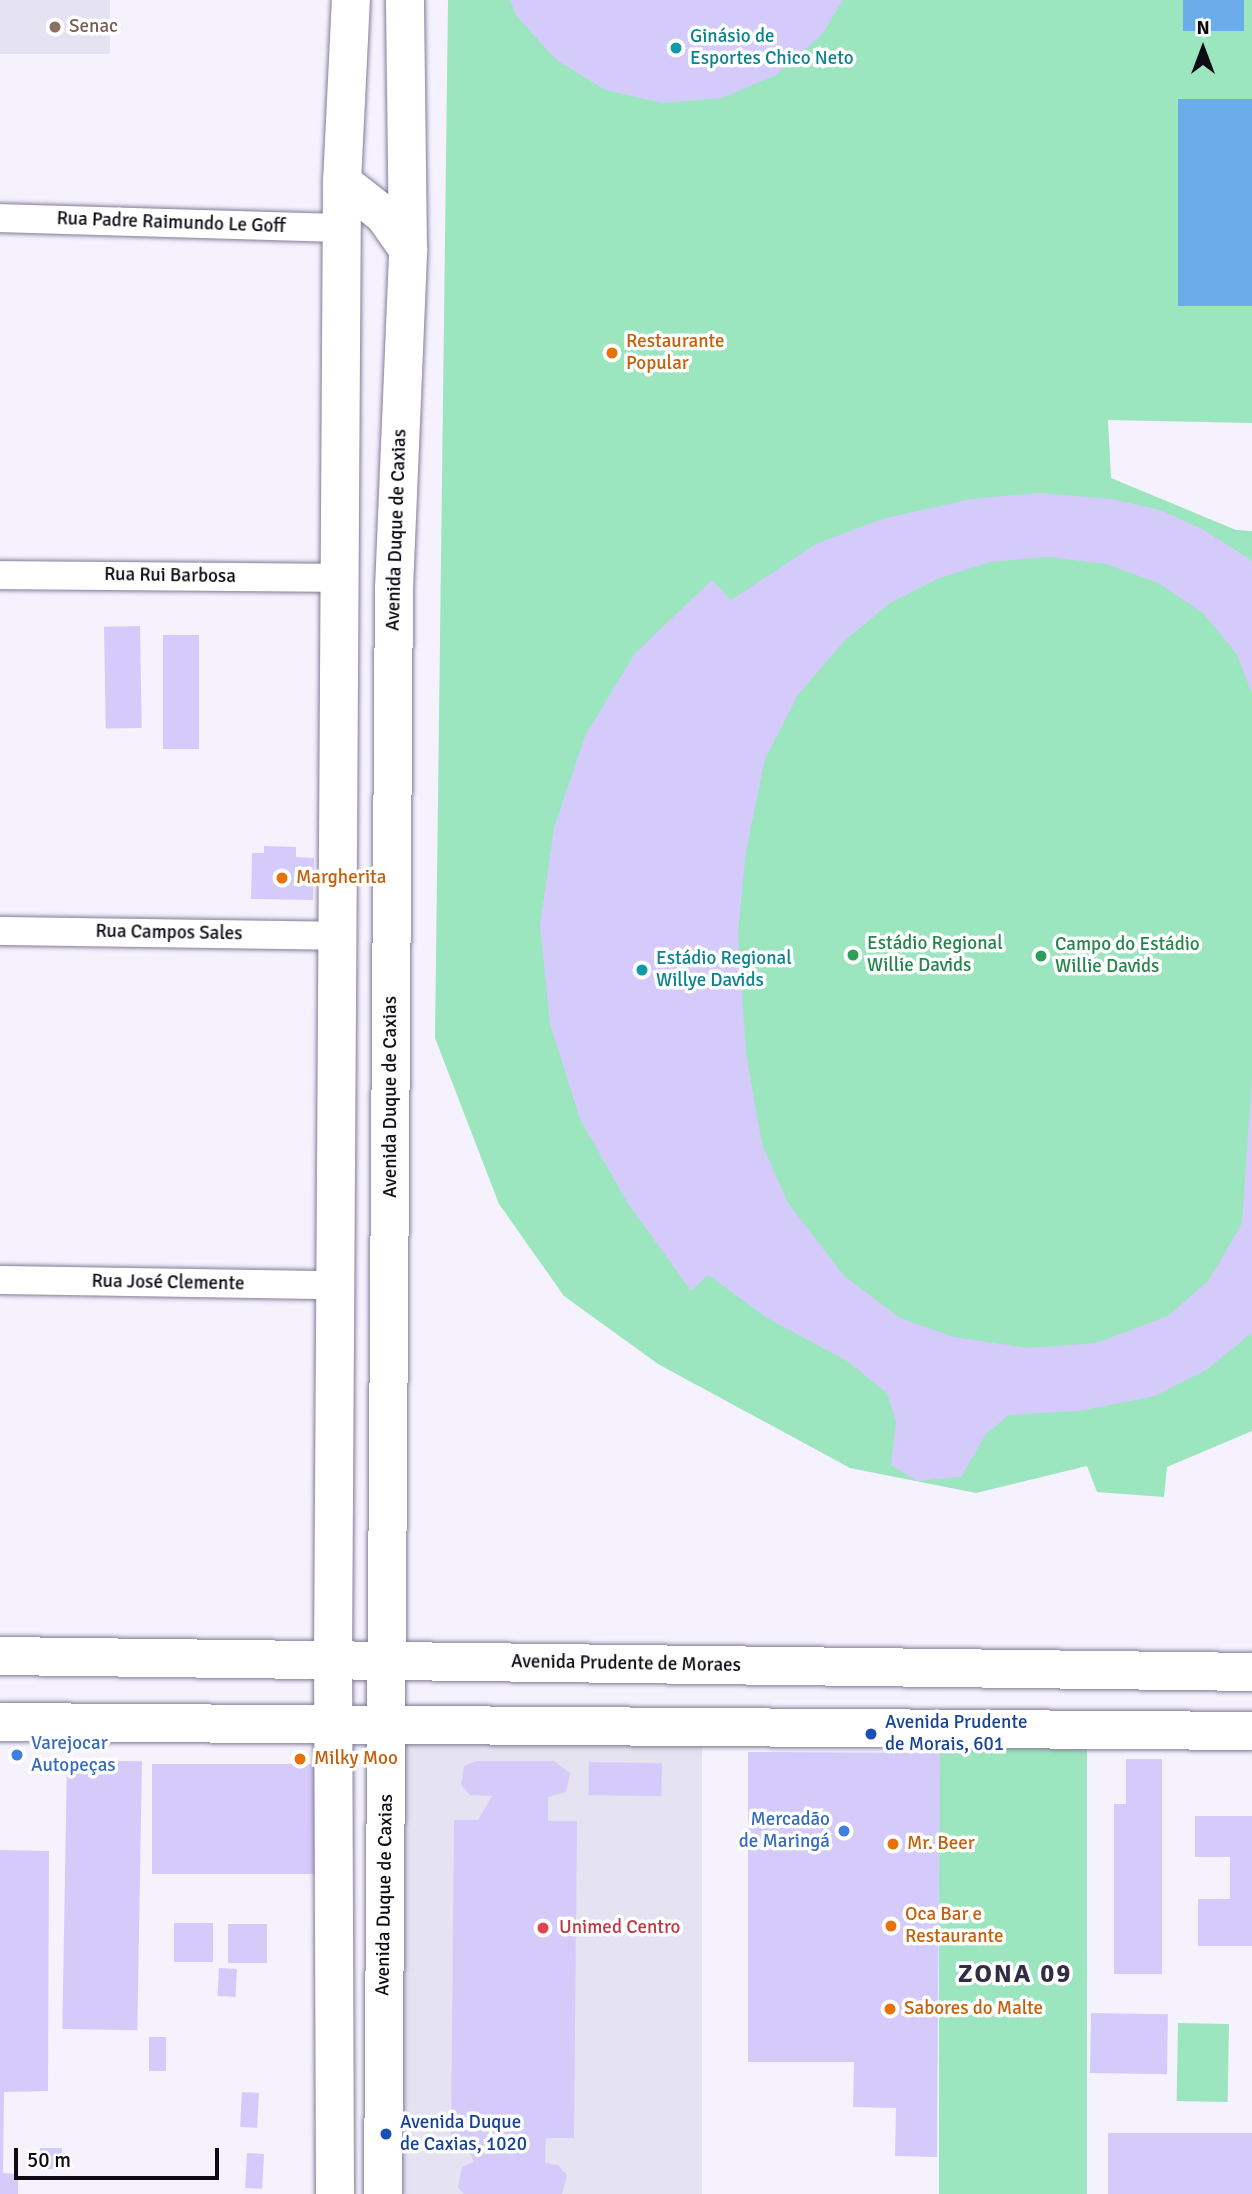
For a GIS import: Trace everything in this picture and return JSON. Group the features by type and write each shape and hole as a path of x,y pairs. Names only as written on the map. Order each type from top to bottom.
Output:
{"main road":[{"path":"335,2194 333,1660 342,182 351,0"},
{"path":"350,38 385,0"},
{"name":"Avenida Duque de Caxias","path":"383,2194 394,589 408,249 405,0"},
{"path":"342,182 384,215 408,249"},
{"name":"Avenida Prudente de Moraes","path":"0,1656 1252,1672"},
{"path":"0,1722 1252,1731"}],"street":[{"name":"Rua Padre Raimundo Le Goff","path":"0,218 342,228"},
{"name":"Rua Rui Barbosa","path":"0,575 340,578"},
{"name":"Rua Campos Sales","path":"0,931 338,936"},
{"name":"Rua José Clemente","path":"0,1280 336,1285"}],"shaded area":[{"name":"Senac","path":"0,0 110,0 110,54 0,54"},
{"name":"Unimed Centro","path":"387,1725 702,1725 702,2194 387,2194"}],"green space":[{"name":"Estádio Regional Willie Davids","path":"448,0 1252,0 1252,423 1108,420 1111,478 1236,530 1252,531 1252,1431 1167,1467 1164,1497 1097,1492 1087,1466 976,1493 850,1468 658,1364 564,1296 499,1204 435,1038"},
{"path":"939,1729 1087,1729 1087,2194 939,2194"},
{"path":"1178,2023 1229,2024 1228,2102 1177,2101"}],"water":[{"path":"1183,0 1244,0 1244,31 1183,31"},
{"path":"1178,99 1252,99 1252,306 1178,306"}],"building":[{"name":"Ginásio de Esportes Chico Neto","path":"510,0 843,0 821,36 776,75 722,98 663,103 605,90 555,59 516,15"},
{"name":"Estádio Regional Willye Davids","path":"1039,493 1112,499 1160,510 1204,530 1248,558 1252,562 1252,693 1236,653 1203,613 1158,583 1106,564 1048,557 990,562 937,579 890,603 844,641 798,695 765,759 746,851 738,933 746,1053 762,1144 788,1203 844,1276 900,1318 954,1337 1029,1348 1096,1343 1168,1316 1209,1280 1242,1223 1252,1077 1252,1333 1206,1370 1155,1396 1079,1411 1009,1415 986,1434 961,1477 917,1481 891,1465 896,1422 887,1393 847,1361 767,1318 708,1275 691,1291 627,1202 580,1119 550,1024 540,925 554,828 585,736 635,653 712,580 731,600 816,544 882,519 971,499"},
{"path":"140,626 142,728 106,729 104,627"},
{"path":"163,635 199,635 199,749 163,749"},
{"name":"Margherita","path":"264,846 296,847 296,857 314,858 313,900 251,899 252,853 264,853"},
{"name":"Mercadão de Maringá","path":"748,1752 940,1753 937,2157 895,2156 896,2108 853,2107 854,2062 748,2062"},
{"path":"1126,1759 1162,1759 1162,1974 1114,1974 1114,1804 1126,1804"},
{"path":"67,1760 142,1761 137,2030 62,2029"},
{"path":"477,1761 554,1761 570,1773 566,1792 548,1797 548,1821 577,1821 574,2138 546,2138 545,2163 558,2165 567,2175 562,2194 464,2194 458,2187 462,2167 474,2162 463,2137 451,2137 454,1820 478,1820 492,1796 470,1795 461,1785 464,1766"},
{"path":"589,1762 662,1763 661,1796 588,1795"},
{"path":"152,1764 315,1764 315,1874 152,1874"},
{"path":"1195,1816 1252,1816 1252,1946 1198,1946 1198,1899 1230,1899 1230,1857 1195,1857"},
{"path":"0,1850 49,1851 48,2091 4,2092 3,2173 18,2174 18,2194 0,2194"},
{"path":"174,1923 213,1923 213,1962 174,1962"},
{"path":"228,1924 267,1924 267,1963 228,1963"},
{"path":"219,1968 237,1969 236,1997 218,1996"},
{"path":"1091,2013 1168,2014 1167,2074 1090,2073"},
{"path":"149,2037 166,2037 166,2071 149,2071"},
{"path":"242,2092 259,2093 257,2128 240,2127"},
{"path":"1108,2133 1252,2133 1252,2194 1108,2194"},
{"path":"40,2148 62,2148 62,2169 40,2169"},
{"path":"247,2153 264,2154 262,2189 245,2188"}],"place":[{"name":"Senac","path":"55,27"},
{"name":"Ginásio de Esportes Chico Neto","path":"676,48"},
{"name":"Restaurante Popular","path":"612,353"},
{"name":"Margherita","path":"282,878"},
{"name":"Estádio Regional Willie Davids","path":"853,955"},
{"name":"Campo do Estádio Willie Davids","path":"1041,956"},
{"name":"Estádio Regional Willye Davids","path":"642,970"},
{"name":"Avenida Prudente de Morais, 601","path":"871,1734"},
{"name":"Varejocar Autopeças","path":"17,1755"},
{"name":"Milky Moo","path":"300,1759"},
{"name":"Mercadão de Maringá","path":"844,1831"},
{"name":"Mr. Beer","path":"893,1844"},
{"name":"Oca Bar e Restaurante","path":"891,1926"},
{"name":"Unimed Centro","path":"543,1928"},
{"name":"Sabores do Malte","path":"890,2009"},
{"name":"Avenida Duque de Caxias, 1020","path":"386,2134"}],"district":[{"name":"ZONA 09","path":"1015,1975"}]}
